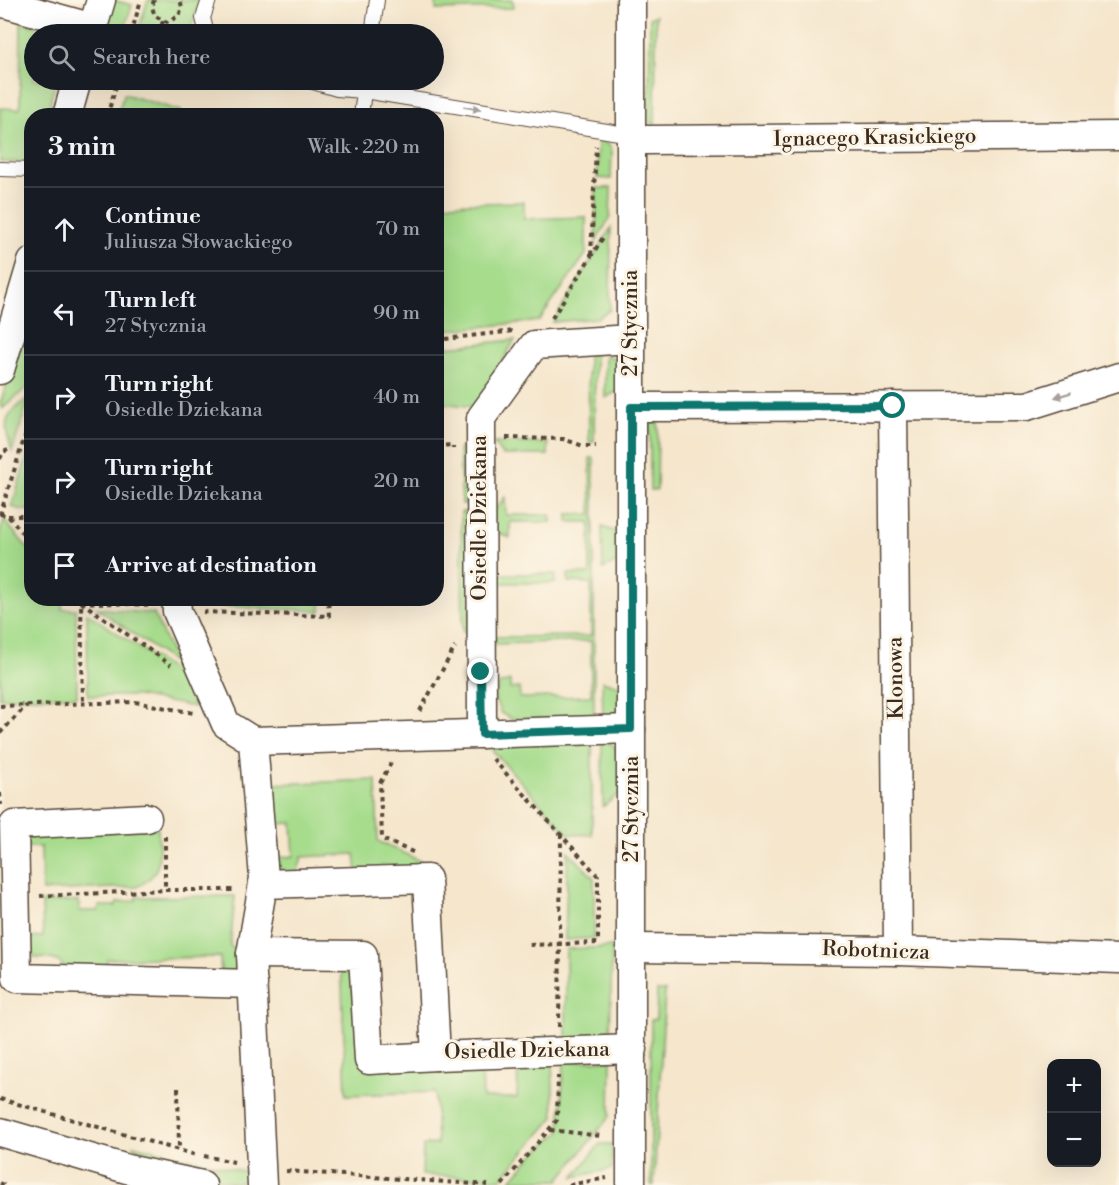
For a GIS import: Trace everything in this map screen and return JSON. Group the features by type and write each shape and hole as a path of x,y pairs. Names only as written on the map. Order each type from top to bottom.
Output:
{"street":[{"path":"94,24 101,0"},
{"name":"27 Stycznia","path":"623,1181 633,1049 631,0"},
{"path":"0,2 70,24"},
{"path":"69,108 74,90"},
{"name":"Ignacego Krasickiego","path":"631,135 645,140 1119,136"},
{"path":"3,355 24,308"},
{"name":"Osiedle Dziekana","path":"476,734 481,418 534,345 631,339"},
{"path":"631,407 1027,406 1119,377"},
{"name":"Klonowa","path":"893,406 898,951"},
{"path":"176,606 226,724 253,741 631,729"},
{"path":"253,741 263,887 251,954 262,1185"},
{"path":"147,818 14,825 10,884 17,978 253,984"},
{"name":"Osiedle Dziekana","path":"263,887 427,879 436,1056 633,1049"},
{"name":"Robotnicza","path":"633,948 898,951 1119,959"},
{"path":"251,954 363,955 369,1060 436,1056"},
{"path":"0,1132 127,1169 201,1185"}],"lane":[{"path":"204,24 203,18 209,0"},
{"path":"373,24 377,0"},
{"path":"362,108 364,90"},
{"path":"386,90 631,135"},
{"path":"0,169 24,170"}],"path":[{"path":"135,24 142,0 153,1 155,16 163,21 172,21 179,16 182,7 180,0"},
{"path":"109,108 115,90"},
{"path":"591,256 596,136"},
{"path":"546,327 610,227"},
{"path":"444,339 524,330"},
{"path":"481,439 544,437 563,439 583,446 596,446"},
{"path":"24,439 0,514 24,516"},
{"path":"0,459 3,452 8,450"},
{"path":"8,516 24,535"},
{"path":"79,606 83,702"},
{"path":"88,606 178,669 203,672"},
{"path":"190,606 328,616 328,606"},
{"path":"0,706 135,702 181,710"},
{"path":"0,733 27,704"},
{"path":"476,734 598,876 598,943 527,945"},
{"path":"147,818 165,817 165,890"},
{"path":"560,944 561,835"},
{"path":"10,884 165,890 263,887"},
{"path":"178,1088 179,1150"},
{"path":"549,1130 602,1136"},
{"path":"569,1185 623,1181"}],"green space":[{"path":"113,0 132,5 126,24 105,24"},
{"path":"148,0 200,0 192,24 140,24"},
{"path":"436,0 513,0 514,8 436,10"},
{"path":"656,15 655,125 649,122 650,18"},
{"path":"21,23 26,24 24,24 24,90 53,90 49,108 24,108 24,162 0,162 0,108 20,109"},
{"path":"124,94 171,108 119,108"},
{"path":"598,139 609,145 612,151 611,179 597,178"},
{"path":"596,188 611,188 610,217 596,242"},
{"path":"524,202 524,219 586,217 586,254 539,321 444,330 444,204"},
{"path":"611,228 610,310 597,318 553,322"},
{"path":"24,337 24,390 2,409 0,403"},
{"path":"515,340 475,407 444,403 444,347"},
{"path":"588,354 595,354 594,442 589,442"},
{"path":"605,354 617,360 620,390 605,398"},
{"path":"24,401 24,415 12,452 6,426 15,409"},
{"path":"650,422 658,422 657,490 650,490"},
{"path":"494,443 548,443 548,455 502,455"},
{"path":"468,446 469,504 462,504 459,451 460,448"},
{"path":"590,458 594,458 594,718 511,719 501,713 494,697 500,684 510,681 510,689 519,688 520,698 591,696 591,641 495,644 493,637 591,636 591,583 568,582 568,574 590,574 590,522 568,522 568,514 591,514"},
{"path":"24,467 24,510 12,507"},
{"path":"505,497 506,515 551,515 551,522 510,522 510,538 492,530 492,513"},
{"path":"469,511 470,632 463,632 461,512"},
{"path":"4,520 24,544 24,606 62,606 62,609 76,609 77,696 0,698 0,532"},
{"path":"602,527 620,533 619,561 603,569"},
{"path":"494,574 556,574 555,583 493,583"},
{"path":"218,606 321,606 321,611"},
{"path":"97,608 154,614 176,664"},
{"path":"87,613 180,675 194,707 138,696 88,696"},
{"path":"602,681 620,686 617,712 603,718"},
{"path":"602,739 615,747 621,768 621,792 603,807"},
{"path":"484,741 588,742 592,745 592,835 568,834"},
{"path":"376,780 378,841 425,863 425,872 357,871 355,854 302,857 297,874 282,874 276,858 294,856 292,823 274,824 272,784"},
{"path":"158,828 159,855 156,869 146,882 137,887 42,891 41,847 24,847 27,836"},
{"path":"568,851 594,878 594,938 565,940"},
{"path":"235,896 230,947 245,950 237,966 226,973 221,973 220,957 107,959 106,976 67,973 57,961 33,957 27,938 43,937 42,902 78,901 80,911 98,911 99,906 116,906 117,902 135,901 137,897"},
{"path":"612,947 610,1042 566,1044 566,949"},
{"path":"341,960 350,960 364,1065 460,1061 461,1074 482,1073 483,1098 517,1098 518,1063 552,1063 554,1117 501,1179 422,1175 423,1145 437,1144 435,1092 346,1095"},
{"path":"657,991 665,991 654,1185 651,1185 651,1020 656,1019"},
{"path":"611,1060 610,1116 559,1180 511,1180 533,1155 560,1132 564,1062"},
{"path":"600,1144 612,1144 612,1169 574,1177"},
{"path":"133,1145 251,1173 247,1180 235,1183 144,1164"}],"route":[{"path":"481,672 482,734 631,729 631,407 893,406"}]}
